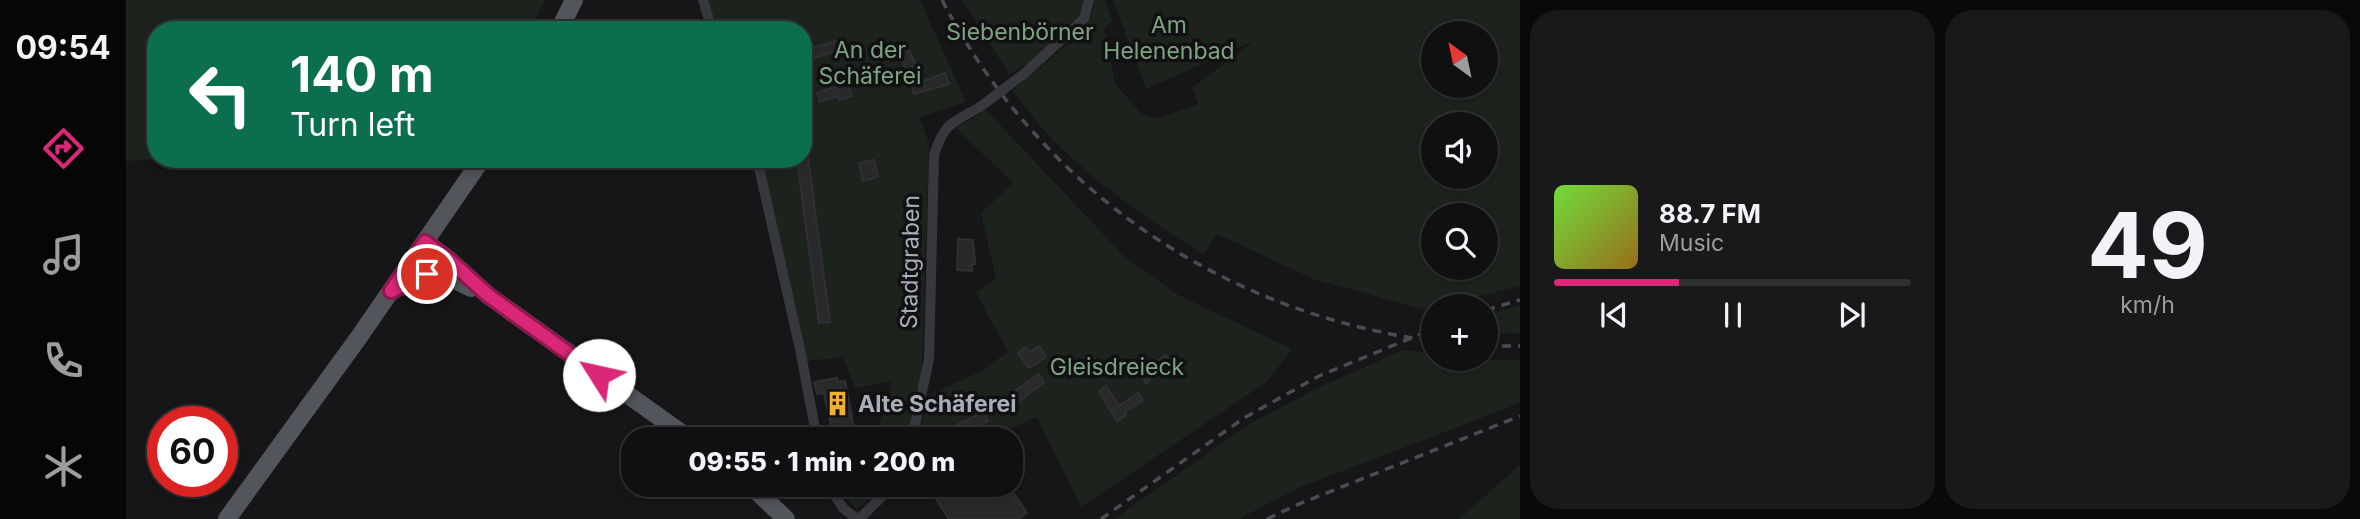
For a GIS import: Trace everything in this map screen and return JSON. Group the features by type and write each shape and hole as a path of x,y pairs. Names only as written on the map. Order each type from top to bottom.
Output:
{"main road":[{"path":"564,21 574,0"},
{"path":"226,519 391,291 476,168"},
{"path":"425,242 426,256 440,272 489,296"},
{"path":"425,242 489,296 673,427"},
{"path":"391,291 417,277 440,272"},
{"path":"763,497 786,519"}],"street":[{"path":"703,0 709,21"},
{"name":"Stadtgraben","path":"915,427 929,359 934,155 941,134 950,124 980,107 1025,73 1084,19 1089,0"},
{"path":"759,168 815,427"},
{"path":"836,497 843,508 858,519 881,497"}],"green space":[{"path":"126,0 545,0 534,21 147,21 147,160 126,161"},
{"name":"An der Schäferei","path":"707,0 920,0 966,102 919,117 929,143 922,369 910,427 878,427 892,381 855,388 844,357 805,361 762,168 812,168 812,21 713,21"},
{"name":"Siebenbörner","path":"962,0 1089,0 1084,18 1047,54 1009,74"},
{"name":"Am Helenenbad","path":"1094,0 1105,0 1112,20 1104,29 1115,84 1141,113 1158,119 1198,104 1192,88 1254,41 1146,89 1113,0 1520,0 1520,286 1488,294 1421,294 1421,308 1313,279 1217,234 1204,255 1143,215 1085,170 1050,137 1012,91 1084,30 1094,8"},
{"name":"Gleisdreieck","path":"986,110 1124,256 1178,295 1292,349 1268,381 1081,507 1037,417 1014,427 922,427 928,396 979,372 1008,352 976,293 996,279 981,213 1013,183 956,128"},
{"path":"1520,305 1520,333 1498,333 1498,311"},
{"path":"1403,350 1421,352 1421,371 1498,371 1498,360 1520,360 1520,403 1298,488 1239,519 1114,519 1249,424 1322,386"},
{"path":"1520,465 1520,519 1459,519"},
{"path":"848,497 870,497 856,510"}],"building":[{"path":"840,40 843,49 812,59 812,48"},
{"path":"908,49 924,81 945,73 949,84 914,94 900,52"},
{"path":"848,83 852,96 839,100 838,96 820,102 817,93"},
{"path":"874,160 878,177 863,181 859,163"},
{"path":"798,168 809,168 830,322 819,323"},
{"path":"958,239 973,240 975,264 972,264 972,271 957,270"},
{"path":"1039,346 1046,357 1029,368 1018,353 1026,347 1030,352"},
{"path":"1166,355 1172,364 1146,383 1140,373"},
{"path":"1039,374 1044,382 1015,404 1009,395"},
{"name":"Alte Schäferei","path":"837,378 838,382 845,381 854,427 831,427 824,393 817,394 814,382"},
{"path":"1106,386 1119,406 1138,393 1143,400 1117,421 1099,391"},
{"path":"984,412 988,421 975,427 952,427"},
{"path":"935,497 1016,497 1027,513 1018,519 949,519"}],"railway":[{"path":"942,0 983,68 1031,130 1085,184 1146,231 1211,271 1281,303 1355,326 1421,339"},
{"path":"1498,306 1520,300"},
{"path":"1101,519 1244,418 1319,376 1421,334"},
{"path":"1498,346 1520,346"},
{"path":"1267,519 1520,416"}],"place":[{"name":"Alte Schäferei","path":"838,404"}],"route":[{"path":"427,274 391,291 425,242 489,296 599,375"}]}
